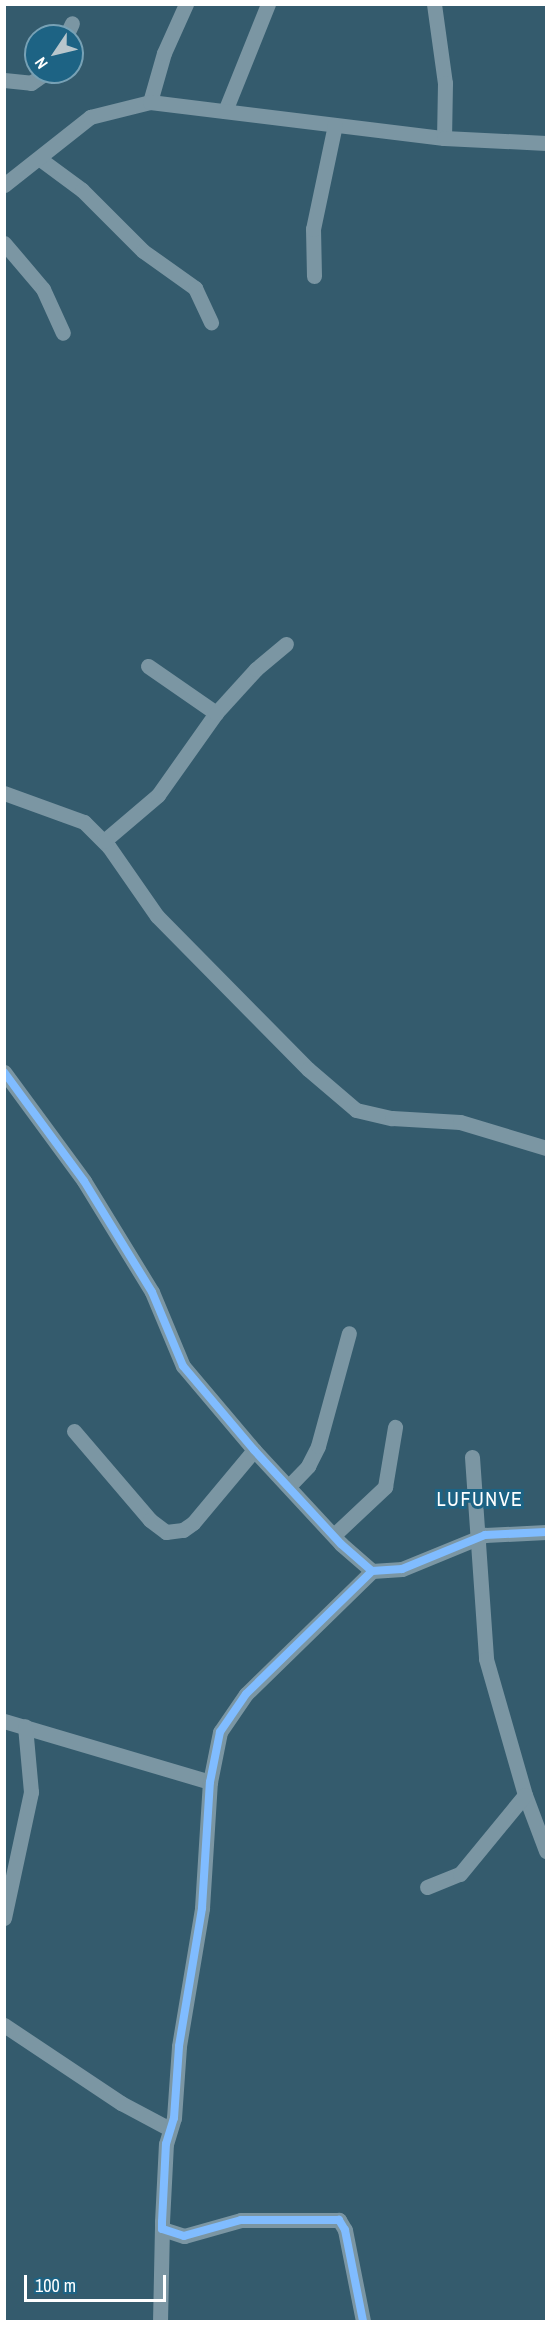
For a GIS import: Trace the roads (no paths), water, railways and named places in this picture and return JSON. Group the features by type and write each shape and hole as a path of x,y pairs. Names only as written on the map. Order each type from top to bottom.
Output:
{"street":[{"path":"150,102 164,53 186,4"},
{"path":"225,111 268,4"},
{"path":"434,4 445,83 444,138"},
{"path":"4,80 24,82"},
{"path":"4,185 40,159 90,117 150,102 444,138 546,143"},
{"path":"315,276 314,229 335,125"},
{"path":"40,159 82,190 143,251 195,288 211,322"},
{"path":"4,243 44,289 63,333"},
{"path":"104,841 158,795 216,713 256,669 286,644"},
{"path":"148,666 216,713"},
{"path":"4,793 84,822 104,841 157,916 308,1069 356,1110 392,1118 460,1122 546,1148"},
{"path":"4,1072 91,1191 152,1292 183,1366 254,1450 335,1534 341,1544 372,1571"},
{"path":"289,1485 308,1466 318,1446 349,1333"},
{"path":"335,1534 385,1487 395,1427"},
{"path":"74,1431 150,1520 166,1532 183,1530 193,1523 254,1450"},
{"path":"472,1457 475,1539 486,1659 525,1795 546,1851"},
{"path":"160,2322 162,2229 170,2129 178,2092 179,2046 202,1908 210,1782 220,1732 246,1694 372,1571 402,1569 485,1535 546,1532"},
{"path":"4,1721 210,1782"},
{"path":"4,1918 31,1792 25,1726"},
{"path":"427,1887 460,1874 525,1795"},
{"path":"4,2025 122,2103 170,2129"},
{"path":"162,2229 184,2236 241,2220 339,2220 345,2230 363,2321"}],"district":[{"name":"LUFUNVE","path":"480,1498"}]}
